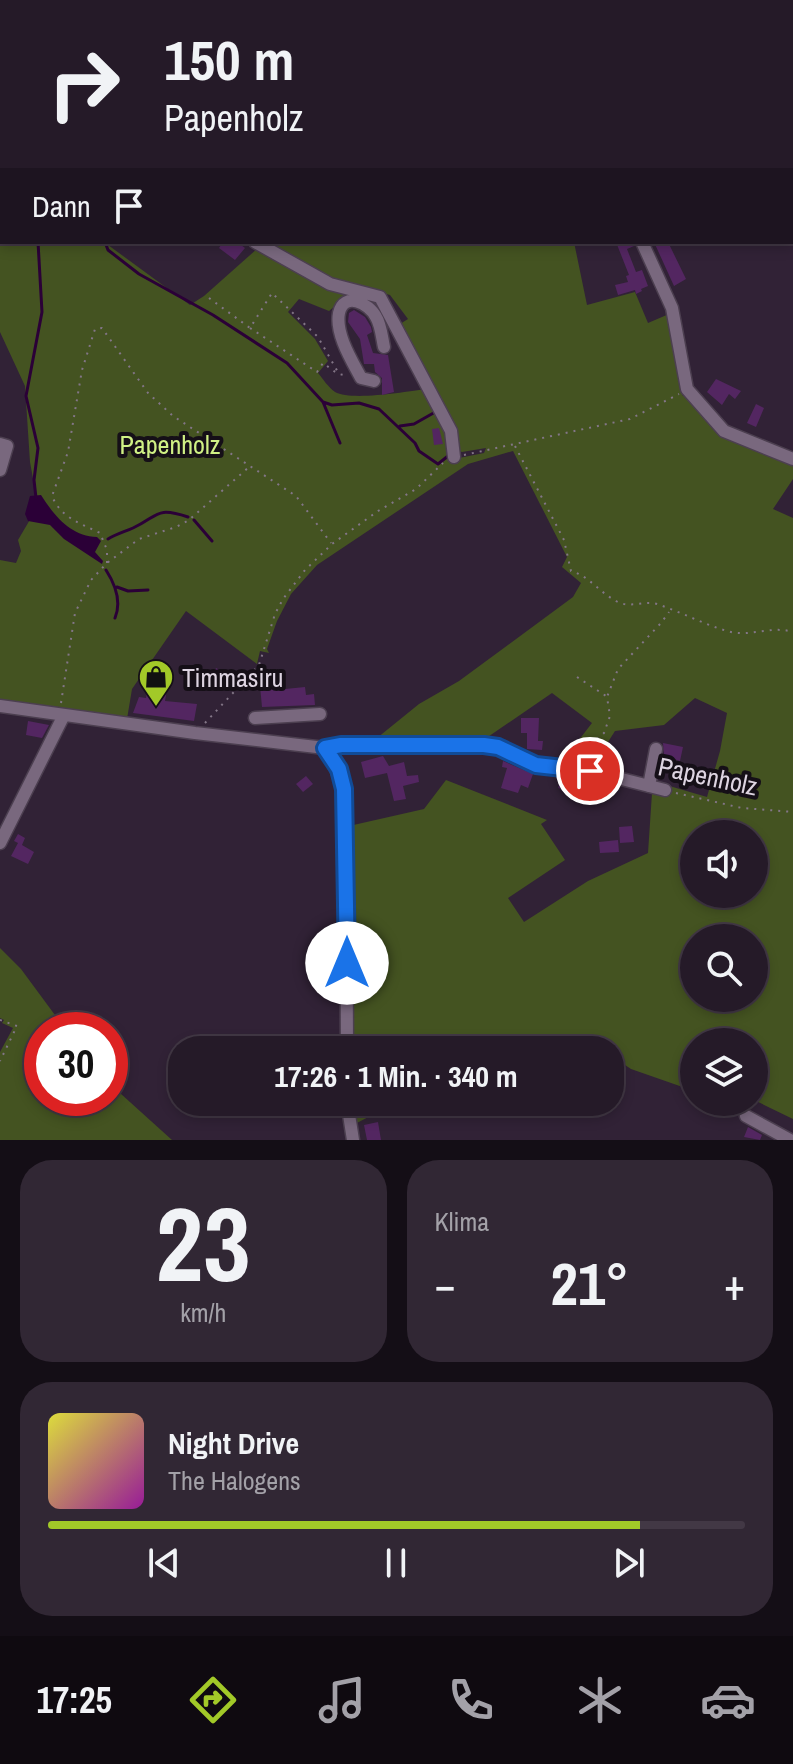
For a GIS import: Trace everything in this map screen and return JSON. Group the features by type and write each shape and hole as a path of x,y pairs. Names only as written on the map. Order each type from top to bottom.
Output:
{"street":[{"path":"259,244 337,287 380,297 451,431 454,457"},
{"path":"643,244 672,308 687,389 724,431 793,459"},
{"path":"367,379 344,341 339,314 344,305 352,300 361,301 377,318 384,347"},
{"path":"377,318 390,312"},
{"path":"0,444 7,446 0,470"},
{"name":"Papenholz","path":"0,706 325,748 341,745 484,745 498,747 536,765 571,768 665,790"},
{"path":"255,718 320,714"},
{"path":"0,843 64,715"},
{"path":"275,718 275,741"},
{"path":"325,748 339,769 344,789 347,1036"},
{"path":"649,786 656,749"},
{"path":"349,1116 353,1140"},
{"path":"746,1116 790,1140"}],"path":[{"path":"250,328 272,293 318,337 339,374"},
{"path":"209,298 317,372 323,363 339,374 367,379"},
{"path":"107,563 107,550 100,533 64,515 56,507 52,496 68,452 82,370 95,329 102,328 148,393 173,416 296,496 332,544"},
{"path":"195,733 259,665 283,599 305,570 332,544 378,511 416,489 446,460 630,419 687,389"},
{"path":"514,445 564,540 571,571 585,575 616,602 636,606 647,602 660,605 728,632 760,633 781,628 793,632"},
{"path":"63,692 75,613 91,580 107,563 139,539 189,520 250,466"},
{"path":"107,550 118,554"},
{"path":"571,768 574,758 604,733 610,716 607,697 618,669 670,611"},
{"path":"577,677 607,697"},
{"name":"Papenholz","path":"665,790 742,808 793,812"},
{"path":"0,1020 17,1026 0,1061"}],"green space":[{"path":"0,244 107,244 190,305 258,248 320,283 350,293 329,311 299,299 288,312 315,339 328,361 318,373 328,385 335,392 353,396 425,389 446,427 454,459 484,453 486,448 456,450 450,421 400,324 408,319 390,295 327,278 268,244 574,244 587,305 635,292 648,323 669,314 656,281 668,303 673,301 692,391 682,396 687,396 722,434 734,430 793,453 793,479 773,509 793,518 793,1119 768,1107 768,1028 680,1028 680,1086 624,1064 624,1036 354,1036 349,826 424,809 446,780 547,820 541,824 565,860 508,898 524,922 588,881 648,853 652,793 666,785 707,797 720,751 727,713 695,698 664,725 615,731 601,753 586,756 573,765 561,763 592,723 552,693 479,743 344,742 347,738 377,738 419,704 459,681 573,597 581,583 562,567 567,557 513,451 468,464 317,565 291,594 277,621 267,649 269,653 260,651 257,664 186,611 132,689 127,719 0,702 0,560 16,563 21,551 18,540 38,506 30,462 25,386 0,332"},
{"path":"0,948 21,969 53,1012 24,1012 24,1116 128,1116 128,1100 172,1140 0,1140 0,1052 13,1028 2,1023 4,1020 0,1018"},
{"path":"355,1116 370,1116 355,1124"}],"shaded area":[{"path":"41,495 64,524 101,541 95,552 102,564 64,539 50,525 28,521 25,514 30,496"}],"building":[{"path":"222,244 240,244 245,248 235,260 219,248"},
{"path":"617,244 634,244 627,249 636,272 642,270 648,286 636,294 635,290 618,295 615,285 628,282 626,276 629,275"},
{"path":"655,244 669,244 686,279 674,286"},
{"path":"354,310 365,317 371,327 372,332 367,335 373,353 388,355 394,392 382,395 382,378 375,372 374,364 364,364 360,339 348,322 349,313"},
{"path":"716,379 741,391 735,399 729,394 722,405 707,392"},
{"path":"756,404 764,408 756,427 747,423"},
{"path":"439,428 443,444 434,445 432,429"},
{"path":"216,668 228,674 222,686 209,682"},
{"path":"151,669 159,671 156,687 167,689 165,701 197,704 194,721 133,713 139,697 146,698"},
{"path":"274,684 275,690 305,687 306,695 314,694 315,705 262,707 260,686"},
{"path":"521,718 539,718 538,741 543,741 542,750 527,749 527,733 521,733"},
{"path":"28,721 49,725 42,738 26,735"},
{"path":"663,743 683,747 680,761 664,756"},
{"path":"383,756 389,766 404,762 407,776 418,775 419,782 403,786 406,799 394,801 387,773 365,778 361,762"},
{"path":"503,761 533,774 528,788 521,785 518,793 501,788 507,768 502,767"},
{"path":"306,776 313,784 303,792 296,784"},
{"path":"562,777 578,779 574,793 558,788"},
{"path":"632,826 634,842 620,843 619,827"},
{"path":"18,834 25,838 22,845 34,852 28,864 11,856 18,843 14,841"},
{"path":"618,840 619,852 600,853 599,842"},
{"path":"378,1122 381,1140 367,1140 364,1125"},
{"path":"748,1127 762,1135 760,1140 744,1137"}],"waterway":[{"path":"36,498 34,480 38,448 26,396 42,312 38,244"},
{"path":"106,244 108,250 139,274 213,315 287,363 323,402 332,405 359,403 379,409 415,443 419,451 438,464 448,456"},
{"path":"323,402 340,443"},
{"path":"400,426 414,424 437,411"},
{"path":"108,539 163,512 188,517"},
{"path":"194,520 212,541"},
{"path":"106,570 116,593 118,605 115,618"},
{"path":"117,587 128,591 148,590"}],"place":[{"name":"Timmasiru","path":"156,708"}],"route":[{"path":"347,963 344,789 339,769 325,748 341,745 484,745 498,747 547,768 590,771"}]}
